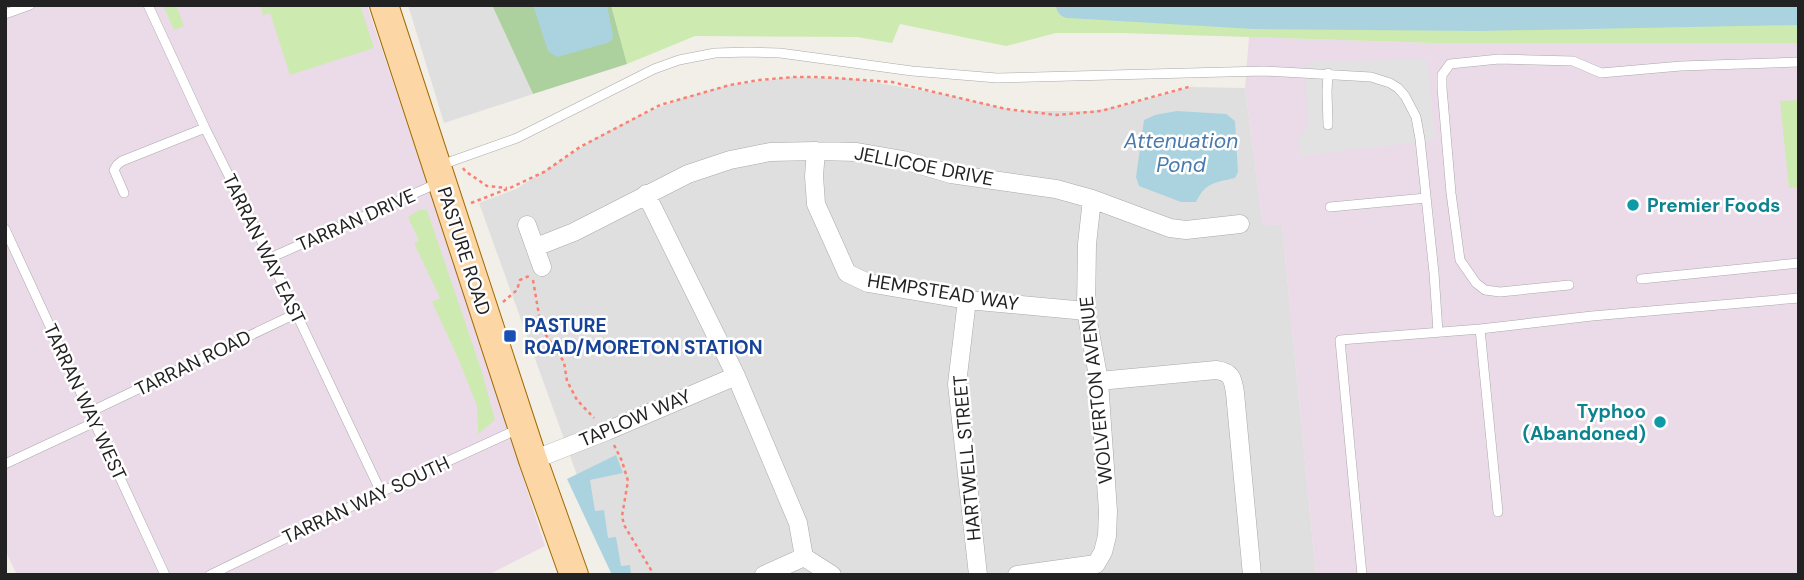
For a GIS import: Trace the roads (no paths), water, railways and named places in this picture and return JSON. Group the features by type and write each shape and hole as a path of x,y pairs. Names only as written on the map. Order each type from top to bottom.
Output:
{"main road":[{"name":"PASTURE ROAD","path":"384,5 445,169 452,211 533,460 575,575"}],"street":[{"name":"JELLICOE DRIVE","path":"536,247 575,232 688,174 730,160 770,152 816,150 857,152 903,160 951,174 1056,189 1092,199 1170,228 1186,230 1240,224"},
{"name":"HEMPSTEAD WAY","path":"816,150 816,204 847,273 868,283 967,300 1086,311"},
{"path":"646,194 736,376 798,523 804,557 832,575"},
{"name":"WOLVERTON AVENUE","path":"1092,199 1087,244 1086,311 1099,381 1107,523 1100,570"},
{"path":"527,225 536,247 537,271"},
{"name":"HARTWELL STREET","path":"967,300 957,384 978,575"},
{"path":"1099,381 1216,370 1225,371 1231,376 1235,393 1252,575"},
{"name":"TAPLOW WAY","path":"533,460 736,376"},
{"path":"764,575 804,557"},
{"path":"1017,575 1100,570"}],"lane":[{"name":"TARRAN WAY EAST","path":"148,5 381,492"},
{"path":"5,14 24,6"},
{"name":"TARRAN DRIVE","path":"270,258 445,169 517,138 654,69 679,60 715,53 772,53 939,74 997,78 1264,71 1328,73 1381,79 1398,88 1416,117 1434,272 1438,332"},
{"path":"1569,285 1500,292 1485,290 1476,283 1460,260 1442,88 1442,75 1450,64 1499,59 1573,61 1601,73 1681,66 1799,62"},
{"path":"1328,73 1328,125"},
{"path":"124,193 114,170 117,165 205,128"},
{"path":"1330,207 1426,198"},
{"name":"TARRAN WAY WEST","path":"5,229 165,575"},
{"path":"1641,279 1799,263"},
{"path":"1362,575 1340,340 1799,298"},
{"name":"TARRAN ROAD","path":"5,464 295,314"},
{"path":"1480,329 1498,512"},
{"name":"TARRAN WAY SOUTH","path":"210,575 523,427"}],"water":[{"path":"533,5 607,5 612,40 557,57 548,51"},
{"name":"Attenuation Pond","path":"1177,111 1226,114 1235,121 1238,172 1235,178 1207,187 1196,202 1181,202 1139,186 1136,177 1144,120"},
{"path":"616,455 623,473 590,480 595,511 604,510 608,538 616,537 621,566 630,565 631,575 612,575 567,479"}],"waterway":[{"path":"1069,5 1254,16 1479,18 1799,12"},
{"path":"1363,5 1372,17"}],"place":[{"name":"Premier Foods","path":"1633,205"},
{"name":"PASTURE ROAD/MORETON STATION","path":"510,336"},
{"name":"Typhoo (Abandoned)","path":"1660,422"}]}
